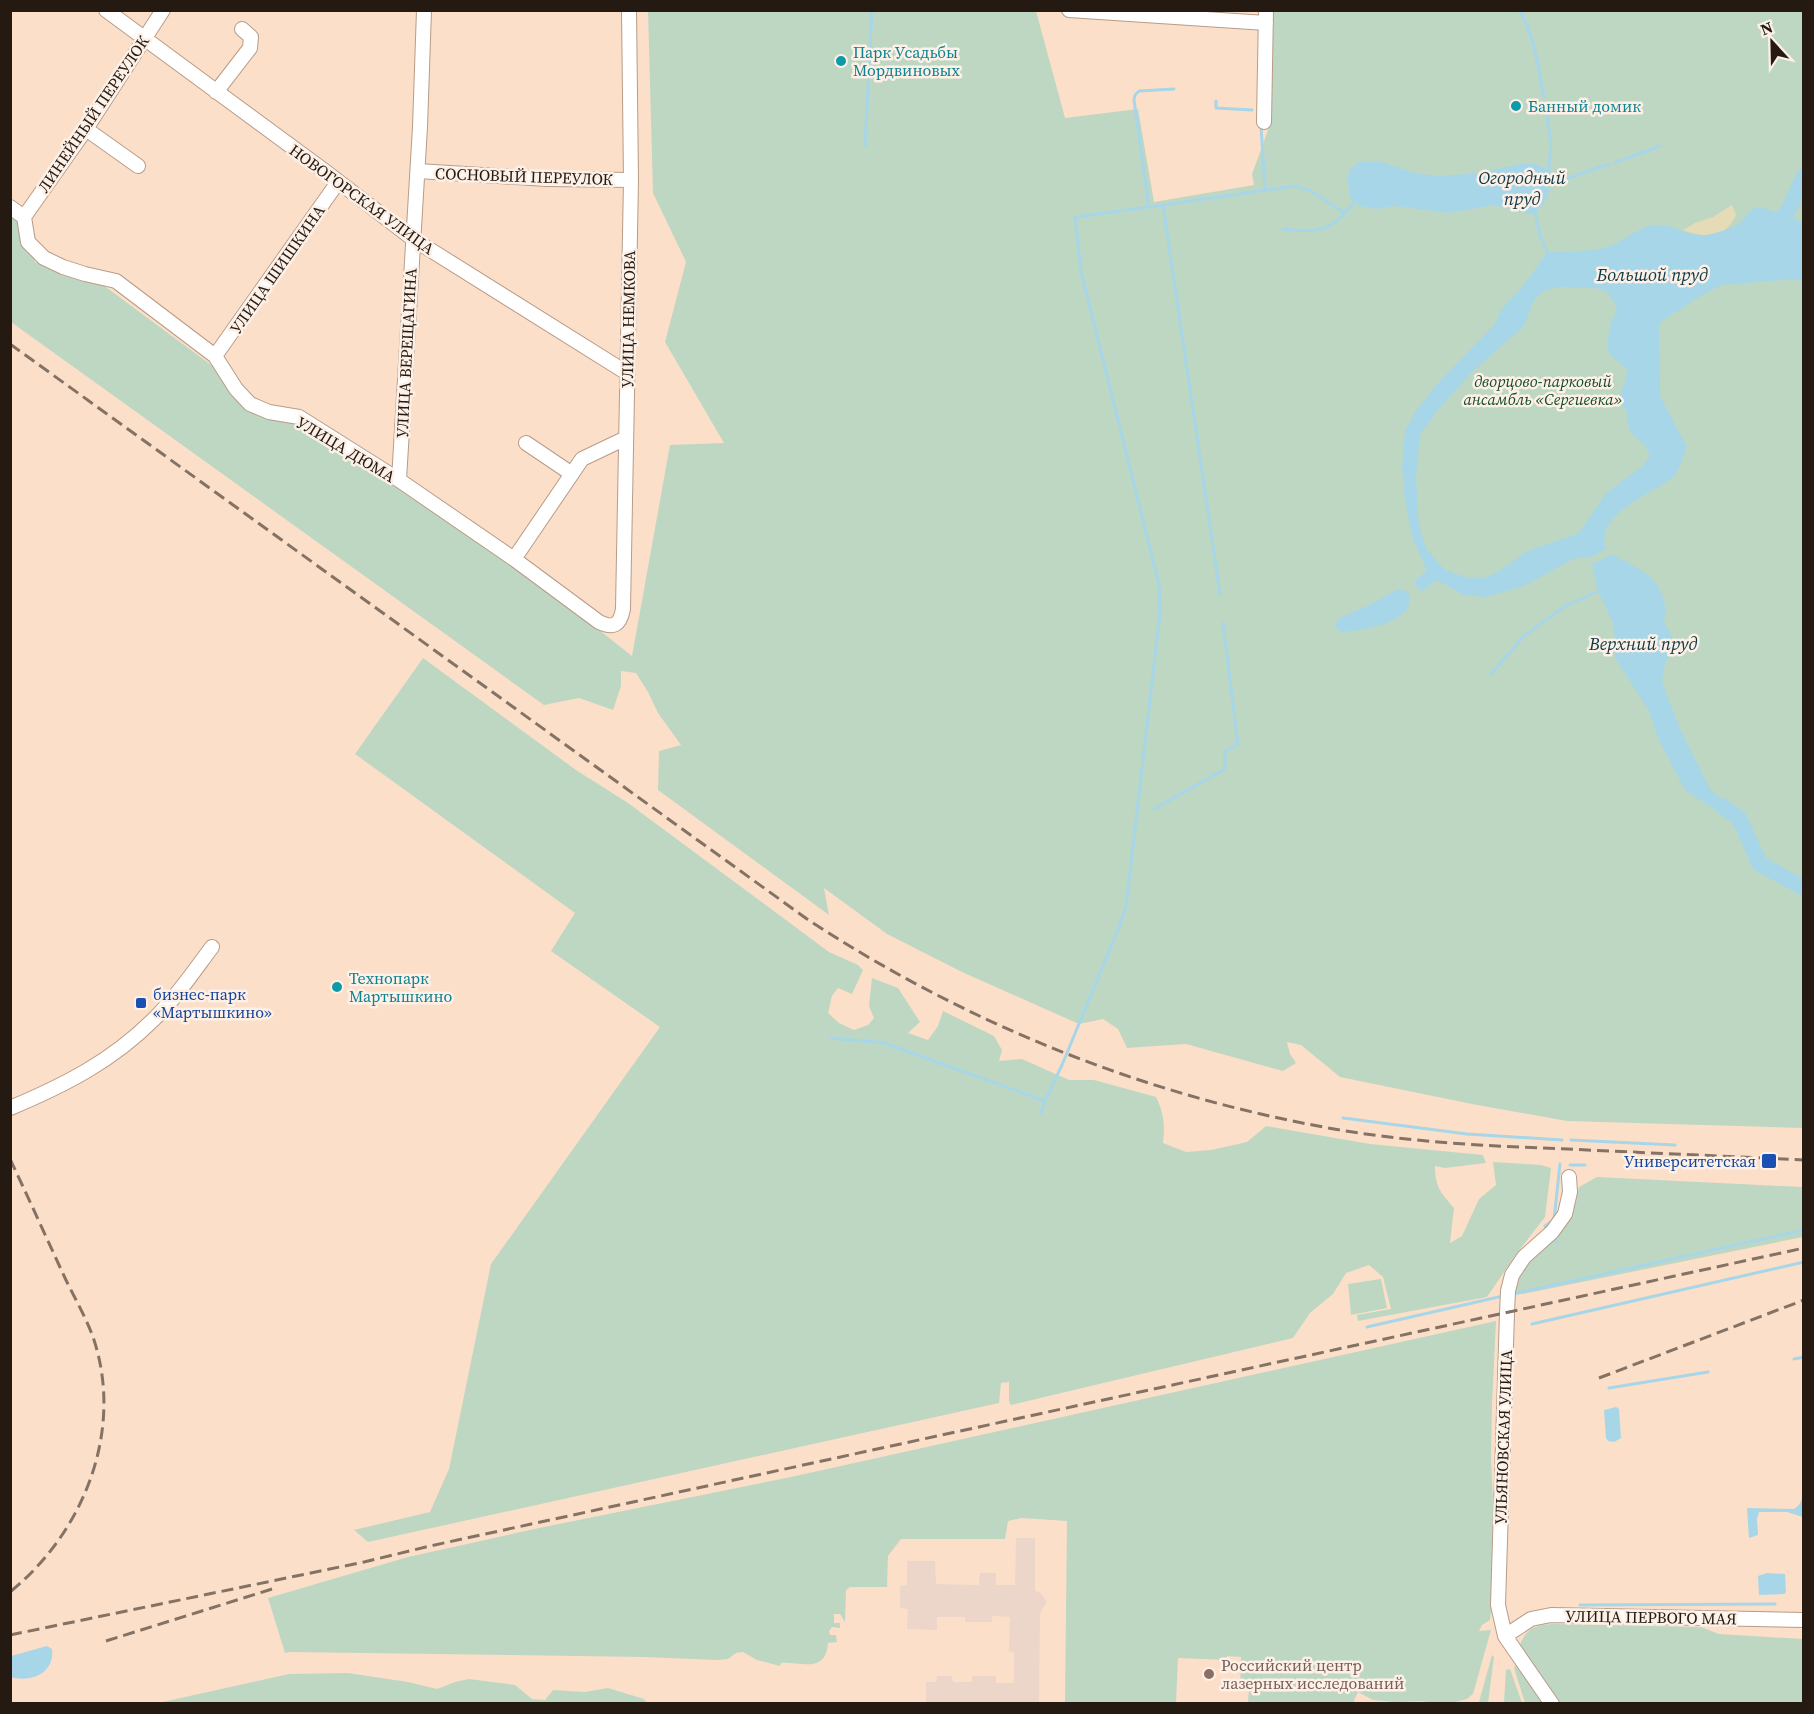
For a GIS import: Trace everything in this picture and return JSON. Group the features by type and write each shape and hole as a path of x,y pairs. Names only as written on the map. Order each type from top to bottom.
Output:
{"street":[{"name":"НОВОГОРСКАЯ УЛИЦА","path":"106,10 413,239 627,373"},
{"name":"ЛИНЕЙНЫЙ ПЕРЕУЛОК","path":"24,217 86,129 163,10"},
{"name":"УЛИЦА ВЕРЕЩАГИНА","path":"399,480 418,171 424,10"},
{"name":"УЛИЦА НЕМКОВА","path":"615,625 621,619 623,609 631,180 628,10"},
{"path":"1069,10 1266,17 1264,122"},
{"path":"216,92 250,48 251,37 242,29"},
{"path":"86,129 138,166"},
{"name":"СОСНОВЫЙ ПЕРЕУЛОК","path":"418,171 548,179 631,180"},
{"name":"УЛИЦА ШИШКИНА","path":"215,356 338,182"},
{"path":"10,207 24,217"},
{"name":"УЛИЦА ДЮМА","path":"24,217 28,242 44,258 63,267 116,281 215,356 236,389 250,404 269,412 299,417 399,480 599,622 608,626 615,625"},
{"path":"514,560 582,459 626,438"},
{"path":"526,443 572,474"},
{"path":"10,1108 62,1086 112,1055 155,1018 212,947"},
{"name":"УЛЬЯНОВСКАЯ УЛИЦА","path":"1552,1704 1505,1636 1498,1605 1508,1291 1512,1275 1524,1257 1552,1232 1565,1214 1570,1192 1569,1177"},
{"name":"УЛИЦА ПЕРВОГО МАЯ","path":"1505,1636 1531,1619 1551,1615 1803,1620"}],"shaded area":[{"path":"1016,1538 1035,1538 1035,1591 1040,1592 1047,1602 1040,1617 1039,1703 926,1703 926,1682 936,1682 937,1676 952,1676 953,1682 972,1682 972,1676 996,1676 996,1683 1014,1683 1014,1652 1009,1652 1010,1617 992,1616 992,1622 965,1622 965,1617 937,1617 937,1630 907,1629 908,1609 900,1608 900,1586 907,1585 907,1561 935,1561 936,1584 979,1585 980,1573 996,1573 996,1585 1015,1585"}],"green space":[{"name":"дворцово-парковый ансамбль «Сергиевка»","path":"984,10 985,12 1036,11 1065,118 1138,109 1154,202 1254,185 1252,174 1271,122 1268,121 1271,11 1803,11 1803,1128 1567,1121 1340,1077 1301,1045 1287,1042 1290,1054 1296,1063 1283,1071 1186,1044 1127,1048 1118,1029 1103,1019 1079,1024 962,972 887,934 824,888 829,915 658,790 659,751 681,745 658,713 636,673 621,671 621,686 613,710 579,698 544,705 11,322 11,214 16,217 35,262 99,282 253,396 438,503 632,656 670,445 724,443 665,342 686,262 653,193 648,11"},
{"path":"423,658 576,770 628,803 829,952 858,965 863,970 852,994 838,988 832,996 828,1013 839,1023 854,1030 868,1025 874,1018 869,1006 872,978 898,988 920,1022 908,1033 928,1040 938,1026 943,1011 994,1036 1002,1050 999,1061 1022,1059 1069,1080 1094,1080 1156,1097 1163,1119 1163,1143 1186,1152 1211,1150 1247,1142 1266,1126 1370,1144 1483,1155 1486,1163 1445,1168 1435,1166 1440,1189 1454,1208 1450,1243 1462,1236 1479,1199 1496,1185 1493,1162 1541,1165 1551,1168 1545,1217 1487,1297 1358,1321 1357,1315 1391,1309 1383,1277 1369,1265 1346,1273 1333,1294 1310,1313 1293,1338 1011,1405 1009,1382 1001,1383 999,1403 368,1542 354,1530 430,1512 449,1469 491,1264 660,1027 551,951 575,913 355,754"},
{"path":"1597,1177 1803,1187 1803,1237 1523,1294 1515,1293 1524,1268 1571,1215 1579,1187"},
{"path":"1381,1279 1387,1308 1351,1315 1348,1284"},
{"path":"1496,1321 1491,1457 1493,1504 1491,1612 1490,1620 1482,1625 1479,1631 1491,1630 1473,1694 1467,1699 1451,1703 1373,1700 1358,1692 1353,1703 1248,1703 1249,1688 1240,1687 1241,1657 1227,1656 1227,1660 1178,1658 1176,1703 1065,1703 1067,1521 1021,1518 1008,1521 1005,1539 901,1539 888,1556 887,1587 850,1587 846,1590 845,1622 840,1614 834,1614 834,1623 840,1623 840,1628 832,1627 829,1631 830,1635 836,1635 837,1642 828,1643 822,1659 810,1664 781,1663 780,1666 757,1660 743,1652 736,1653 728,1659 717,1660 643,1657 285,1653 268,1598 408,1557 791,1477"},
{"path":"1553,1624 1701,1627 1719,1634 1803,1639 1803,1703 1559,1703 1520,1645 1522,1639 1532,1628"},
{"path":"1492,1655 1494,1657 1488,1703 1479,1702"},
{"path":"1516,1665 1542,1703 1525,1703 1514,1668"},
{"path":"1510,1669 1522,1703 1504,1703 1506,1670"},
{"path":"348,1673 437,1689 469,1679 515,1685 532,1699 545,1700 553,1690 585,1692 608,1688 644,1699 647,1703 158,1703 289,1674"}],"sand":[{"path":"1732,205 1736,215 1730,225 1722,231 1705,235 1683,230 1713,217"}],"water":[{"name":"Огородный пруд","path":"1359,162 1382,162 1414,173 1437,176 1479,173 1519,164 1537,164 1549,171 1550,184 1545,202 1530,214 1494,205 1449,213 1395,206 1376,209 1359,206 1351,199 1347,180 1350,170"},
{"name":"Большой пруд","path":"1761,207 1803,222 1803,282 1795,279 1721,285 1659,323 1660,396 1687,447 1674,476 1616,515 1608,525 1605,536 1606,549 1591,557 1575,558 1524,586 1486,597 1464,595 1437,580 1422,591 1414,585 1427,570 1413,539 1405,501 1402,466 1405,431 1415,412 1437,384 1494,325 1501,310 1528,280 1547,252 1585,251 1607,247 1654,225 1668,226 1698,235 1711,234 1738,224 1751,210","holes":["1559,287 1601,289 1611,296 1617,307 1610,322 1611,328 1607,343 1612,356 1627,369 1626,379 1618,400 1627,412 1631,432 1650,454 1643,466 1607,492 1579,533 1526,552 1501,570 1483,578 1468,578 1445,570 1427,550 1418,517 1416,474 1420,435 1436,412 1472,372 1524,326 1538,295"]},
{"name":"Верхний пруд","path":"1612,554 1648,576 1656,583 1662,594 1665,605 1664,622 1671,635 1673,649 1665,663 1662,682 1680,729 1710,789 1739,818 1712,808 1685,790 1660,742 1648,709 1615,658 1614,625 1598,591 1592,564"},
{"path":"1397,590 1404,590 1410,595 1409,605 1395,619 1385,624 1349,631 1340,632 1335,626 1339,618"},
{"path":"1616,1407 1619,1409 1621,1438 1614,1442 1606,1438 1604,1410"},
{"path":"1802,1499 1803,1517 1787,1512 1759,1512 1758,1535 1749,1538 1747,1508 1794,1509"},
{"path":"1767,1573 1785,1574 1786,1592 1784,1594 1759,1595 1758,1576"},
{"path":"47,1646 52,1649 52,1657 46,1670 26,1679 11,1677 11,1656"}],"waterway":[{"path":"865,146 872,10"},
{"path":"1519,10 1529,30 1544,97"},
{"path":"1174,89 1139,91 1135,95 1149,207 1295,186 1309,190 1345,213 1354,202"},
{"path":"1216,101 1216,108 1252,110"},
{"path":"1546,109 1551,144 1549,171"},
{"path":"1261,126 1265,190"},
{"path":"1614,163 1660,146"},
{"path":"1552,184 1609,164"},
{"path":"1771,231 1788,211 1804,176"},
{"path":"1163,205 1220,594"},
{"path":"831,1038 884,1043 1045,1101 1119,927 1126,907 1160,613 1159,585 1081,271 1075,217 1149,207"},
{"path":"1283,229 1317,230 1339,220 1345,213"},
{"path":"1535,213 1547,252"},
{"path":"1491,674 1524,636 1564,607 1598,591"},
{"path":"1154,809 1225,769 1225,751 1238,745 1223,623"},
{"path":"1722,806 1739,818 1760,864 1804,888"},
{"path":"1041,1113 1045,1101"},
{"path":"1343,1118 1467,1134 1562,1140"},
{"path":"1571,1140 1675,1145"},
{"path":"1547,1230 1545,1226 1554,1220 1560,1164"},
{"path":"1570,1165 1585,1165"},
{"path":"1513,1294 1804,1230"},
{"path":"1554,1237 1557,1243"},
{"path":"1532,1324 1804,1262"},
{"path":"1367,1327 1503,1296"},
{"path":"1794,1359 1804,1357"},
{"path":"1609,1388 1708,1372"},
{"path":"1580,1605 1775,1604"}],"railway":[{"path":"10,344 807,919 866,956 927,990 989,1020 1052,1048 1183,1094 1250,1112 1318,1126 1411,1140 1474,1145 1804,1160"},
{"path":"10,1159 94,1340 102,1375 104,1410 100,1445 91,1478 77,1511 58,1541 36,1568 10,1592"},
{"path":"10,1635 364,1562 1804,1248"},
{"path":"1599,1378 1804,1300"},
{"path":"106,1641 272,1589"}],"place":[{"name":"Парк Усадьбы Мордвиновых","path":"841,61"},
{"name":"Банный домик","path":"1516,106"},
{"name":"Технопарк Мартышкино","path":"337,987"},
{"name":"бизнес-парк «Мартышкино»","path":"141,1003"},
{"name":"Университетская","path":"1769,1161"},
{"name":"Российский центр лазерных исследований","path":"1209,1674"}]}
